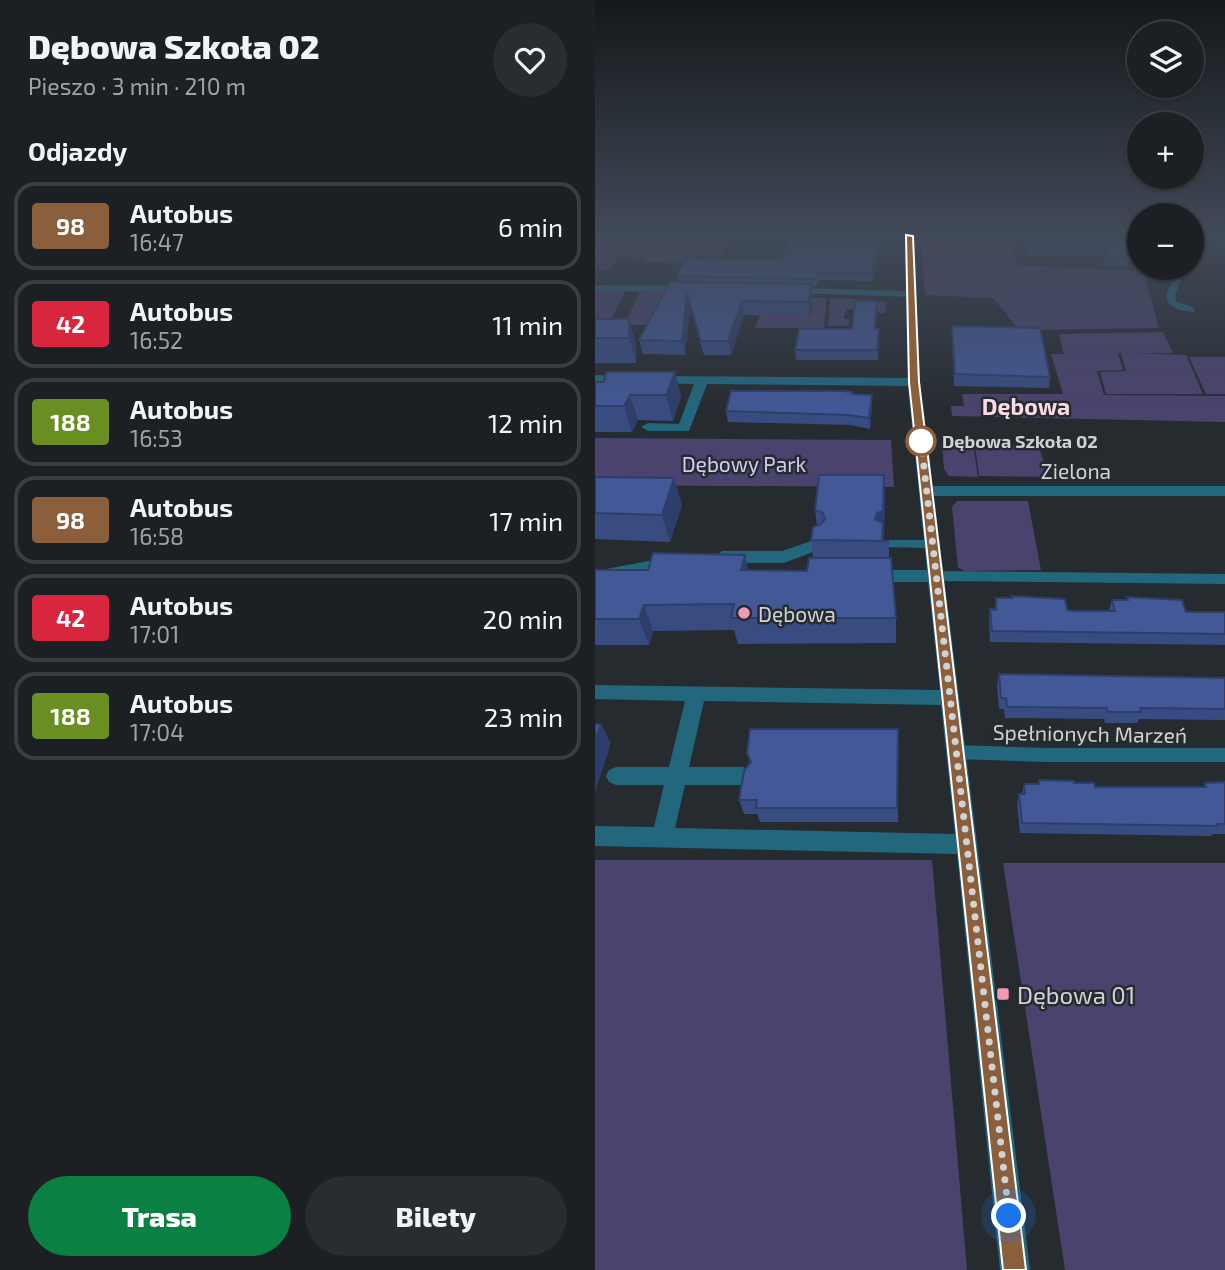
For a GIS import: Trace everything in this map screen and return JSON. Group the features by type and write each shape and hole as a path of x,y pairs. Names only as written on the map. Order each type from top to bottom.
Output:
{"street":[{"path":"911,295 914,382 1015,1270"},
{"path":"595,379 914,382"},
{"path":"648,427 684,428 702,380"},
{"name":"Zielona","path":"927,491 1225,491"},
{"path":"595,577 696,559 784,557 817,544"},
{"path":"784,557 802,569"},
{"path":"849,575 937,576"},
{"path":"595,692 950,698"},
{"path":"662,838 696,694"},
{"path":"616,776 743,776"},
{"path":"595,836 966,844"}],"lane":[{"path":"1169,295 1174,305 1191,310"},
{"path":"884,544 933,544"},
{"path":"937,576 1225,579"},
{"name":"Spełnionych Marzeń","path":"955,752 1225,755"}],"green space":[{"path":"595,295 623,295 607,327 595,327"},
{"path":"638,295 665,295 651,325 624,325"},
{"path":"931,295 1150,295 1159,328 1019,330 993,298"},
{"path":"782,297 827,298 824,328 755,328 760,315 810,316 813,301 781,301"},
{"path":"830,298 878,300 886,303 885,313 879,313 877,309 846,309 844,319 850,319 849,326 828,326"},
{"path":"1163,332 1173,353 1130,353 1186,355 1203,394 1106,394 1100,372 1126,371 1121,353 1118,353 1123,370 1097,371 1104,395 1225,396 1225,422 952,416 951,406 964,406 962,394 1063,394 1051,354 1064,354 1059,334"},
{"path":"1189,357 1225,357 1225,394 1206,394"},
{"name":"Dębowy Park","path":"595,438 891,440 894,487 595,485"},
{"path":"942,444 973,444 978,477 949,476 944,469"},
{"path":"1038,445 1049,477 979,476 975,446"},
{"path":"957,501 1028,501 1041,570 965,571 958,568 952,507"},
{"path":"595,860 932,860 967,1270 595,1270"},
{"path":"1003,863 1225,863 1225,1270 1065,1270"}],"building":[{"path":"663,295 687,295 682,341 639,340"},
{"path":"687,295 809,295 808,302 742,301 728,341 701,341"},
{"path":"855,301 877,301 874,329 879,329 877,350 795,350 799,329 852,329"},
{"path":"595,319 629,319 629,338 595,338"},
{"path":"952,326 1040,328 1050,377 955,374"},
{"path":"606,372 675,372 666,395 630,395 624,406 595,406 595,382 604,382"},
{"path":"731,391 843,391 872,395 869,418 726,411"},
{"path":"819,475 884,475 883,511 877,513 875,519 883,523 882,540 889,541 811,540 813,527 825,519 823,513 815,510"},
{"path":"595,477 674,478 662,515 595,513"},
{"path":"653,553 745,555 741,570 807,571 809,558 891,558 896,618 731,618 734,604 644,605 639,619 595,619 595,570 648,570"},
{"path":"1011,596 1065,599 1067,610 1074,611 1115,611 1112,600 1128,600 1127,597 1182,600 1186,612 1225,612 1225,634 992,631 990,609 996,610 996,598 1012,598"},
{"path":"999,674 1225,678 1225,709 1140,708 1141,712 1108,712 1107,708 1007,707 1006,698 1001,698"},
{"path":"595,724 601,724 595,741"},
{"path":"750,729 898,729 897,808 756,808 757,800 739,800 744,771 751,762 747,753"},
{"path":"1039,780 1094,783 1095,787 1206,787 1205,783 1225,782 1225,824 1022,823 1019,794 1025,794 1024,784 1039,784"}],"bus line":[{"name":"98","path":"911,295 914,382 1015,1270"}],"place":[{"name":"Dębowa Szkoła 02","path":"921,441"},
{"name":"Dębowa","path":"744,613"},
{"name":"Dębowa 01","path":"1003,994"}],"district":[{"name":"Dębowa","path":"1026,406"}],"route":[{"path":"921,441 1009,1216"}]}
